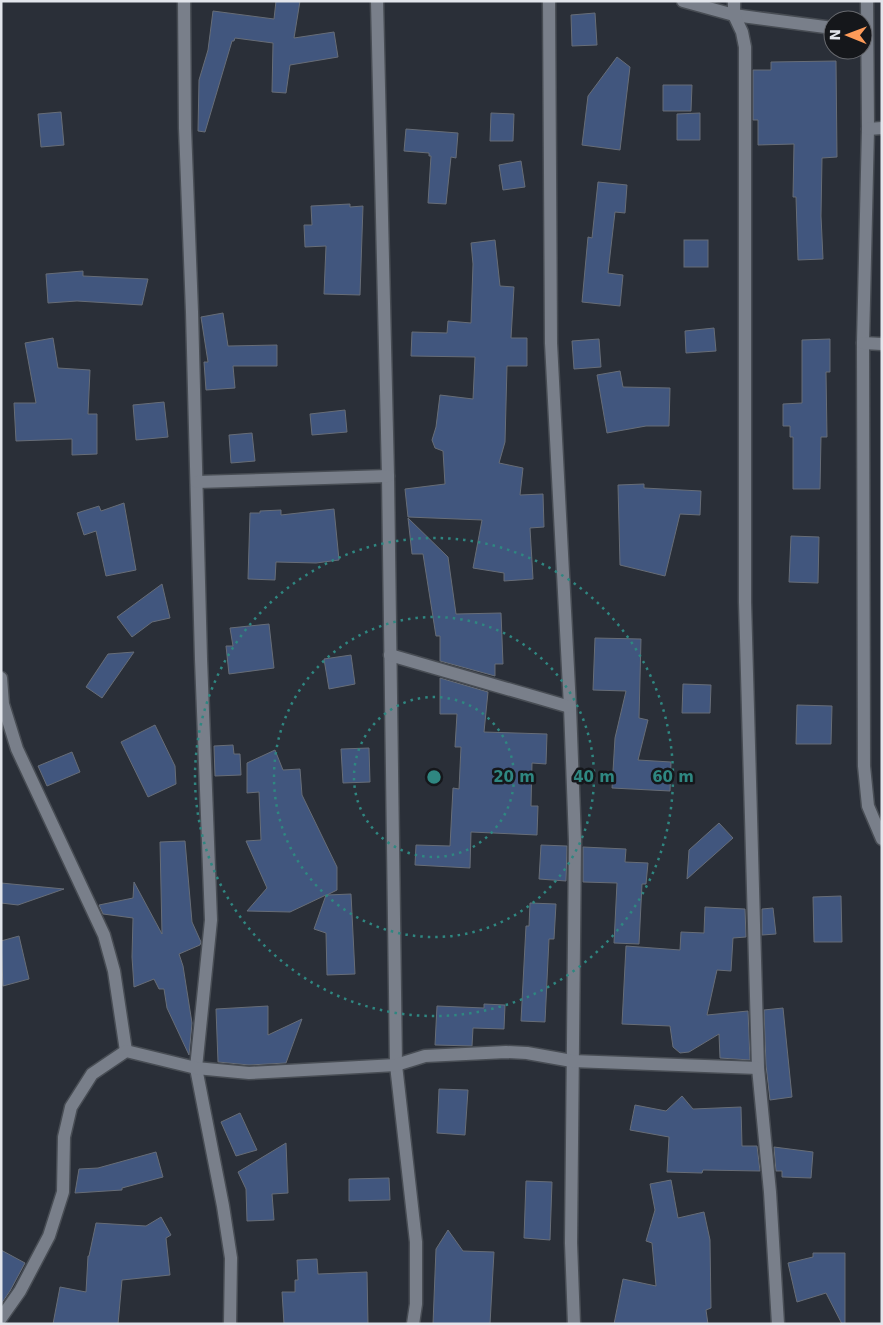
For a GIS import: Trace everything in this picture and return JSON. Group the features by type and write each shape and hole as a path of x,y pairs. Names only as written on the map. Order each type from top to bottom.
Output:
{"street":[{"path":"184,1 185,128 211,920 196,1068 224,1206 229,1249 230,1324"},
{"path":"377,1 388,476 396,1065 416,1242 416,1304 414,1324"},
{"path":"549,1 551,343 575,841 571,1243 574,1324"},
{"path":"683,1 734,16 823,27"},
{"path":"734,1 734,16 742,32 744,47 744,602 758,1068 770,1192 778,1324"},
{"path":"866,60 868,129 864,343 864,766 868,806 882,839"},
{"path":"868,129 882,128"},
{"path":"864,343 882,344"},
{"path":"197,482 388,476"},
{"path":"390,655 570,707"},
{"path":"1,678 4,704 17,749 104,935 114,971 126,1051"},
{"path":"1,1318 20,1291 49,1236 62,1192 64,1137 71,1106 92,1074 126,1051 196,1068 249,1073 396,1065 425,1056 506,1052 527,1053 572,1061 758,1068"}],"building":[{"path":"276,1 300,1 294,38 334,32 338,57 290,65 286,93 272,92 273,43 235,38 232,41 205,132 198,131 199,80 208,50 213,11 274,19"},
{"path":"595,13 597,45 572,46 571,15"},
{"path":"617,57 630,67 620,150 582,145 588,96"},
{"path":"836,61 837,157 822,158 821,216 823,259 798,260 796,197 793,197 794,144 758,145 758,120 753,120 753,70 771,70 771,62"},
{"path":"663,85 692,85 691,111 663,111"},
{"path":"61,112 64,145 41,147 38,114"},
{"path":"491,113 514,114 513,141 490,141"},
{"path":"700,113 700,140 677,140 677,114"},
{"path":"406,129 458,133 456,158 451,157 446,204 428,203 431,156 429,156 429,153 404,151"},
{"path":"521,161 525,187 503,190 499,165"},
{"path":"598,182 627,185 625,213 615,212 608,273 623,275 620,306 582,302 588,237 592,238"},
{"path":"350,204 350,207 363,206 360,295 324,294 326,246 305,247 304,225 312,225 311,206"},
{"path":"495,240 500,286 514,287 511,338 527,338 527,366 507,366 505,442 499,463 523,468 520,495 543,494 544,527 530,528 533,579 504,581 504,573 473,568 482,520 408,517 405,489 445,484 443,451 435,448 432,440 436,427 440,395 473,399 475,357 411,356 412,332 447,333 448,321 471,323 473,264 471,243"},
{"path":"684,240 708,240 708,267 684,267"},
{"path":"83,271 83,276 148,279 142,305 77,301 48,303 46,274"},
{"path":"223,313 228,346 277,345 277,366 233,366 235,388 206,390 204,362 208,362 201,317"},
{"path":"714,328 716,351 686,353 685,331"},
{"path":"53,338 58,368 90,370 88,414 97,414 97,454 72,455 72,439 16,441 14,403 36,403 25,343"},
{"path":"599,339 601,367 574,369 572,341"},
{"path":"830,339 830,372 826,372 827,437 821,437 820,489 793,489 793,437 790,437 790,426 783,426 783,404 802,403 802,340"},
{"path":"620,371 623,387 670,388 669,426 646,426 607,433 597,375"},
{"path":"164,402 168,437 136,440 133,405"},
{"path":"345,410 347,432 312,435 310,414"},
{"path":"252,433 255,461 231,463 229,435"},
{"path":"644,484 644,488 701,491 700,515 680,514 665,576 620,565 618,485"},
{"path":"124,503 136,570 106,576 96,531 84,535 77,513 99,506 101,511"},
{"path":"334,509 339,560 316,563 276,562 275,580 248,579 250,513 281,510 281,515"},
{"path":"408,518 448,557 456,614 501,613 503,664 495,664 495,676 440,661 440,636 436,636 423,554 412,554"},
{"path":"791,536 819,537 818,583 789,582"},
{"path":"162,584 170,618 152,622 132,637 117,617"},
{"path":"269,624 274,668 229,674 226,646 233,646 230,628"},
{"path":"595,638 641,639 639,718 648,720 638,760 671,762 670,791 612,788 615,738 626,691 593,690"},
{"path":"134,652 102,698 86,687 108,654"},
{"path":"351,655 355,684 329,689 324,659"},
{"path":"440,678 488,692 484,732 547,734 546,764 532,763 531,806 538,806 537,835 471,832 470,868 415,865 416,845 450,846 453,788 459,789 461,747 455,747 457,714 440,714"},
{"path":"683,684 711,685 710,713 682,713"},
{"path":"797,705 832,706 831,744 796,744"},
{"path":"155,725 175,766 176,784 148,797 121,742"},
{"path":"233,745 234,754 240,754 241,775 215,776 214,746"},
{"path":"369,748 370,782 343,783 341,749"},
{"path":"275,750 283,770 300,769 302,795 337,867 337,890 327,895 351,894 355,974 327,975 326,933 314,929 326,895 290,912 247,911 267,888 246,841 261,840 259,792 247,793 247,763"},
{"path":"72,752 80,772 47,786 38,766"},
{"path":"719,823 733,838 687,879 689,850"},
{"path":"185,841 192,922 201,942 200,945 179,954 183,966 192,1023 189,1055 167,1008 164,989 159,989 154,979 134,987 132,957 133,918 103,914 99,905 133,898 134,882 162,934 160,842"},
{"path":"541,845 567,846 566,881 539,879"},
{"path":"583,847 626,849 625,862 648,863 646,884 642,884 639,944 614,943 617,883 583,882"},
{"path":"1,883 64,889 18,905 1,903"},
{"path":"841,896 842,942 814,942 813,897"},
{"path":"530,903 556,904 554,939 549,939 545,1022 521,1021 526,926 529,926"},
{"path":"705,907 745,909 746,937 733,938 731,971 717,970 707,1015 748,1011 750,1060 720,1058 719,1034 689,1052 680,1053 673,1047 670,1026 622,1024 626,946 680,950 681,932 704,933"},
{"path":"773,908 776,934 762,935 762,909"},
{"path":"19,936 29,979 3,986 1,941"},
{"path":"484,1004 505,1005 504,1029 473,1028 472,1046 435,1045 437,1006 484,1008"},
{"path":"268,1006 268,1035 302,1019 286,1063 249,1065 218,1062 216,1009"},
{"path":"783,1008 792,1097 770,1100 766,1065 764,1010"},
{"path":"439,1089 468,1090 465,1135 437,1133"},
{"path":"682,1096 693,1109 741,1107 742,1146 757,1146 760,1171 703,1170 702,1173 667,1172 669,1137 630,1130 635,1105 666,1111"},
{"path":"240,1113 257,1150 236,1156 221,1122"},
{"path":"286,1143 288,1193 272,1194 274,1220 247,1221 246,1189 238,1172"},
{"path":"774,1147 813,1152 811,1178 782,1177 782,1171 776,1171"},
{"path":"156,1152 163,1177 122,1188 122,1190 75,1193 79,1169 98,1168"},
{"path":"389,1178 390,1200 349,1201 349,1179"},
{"path":"671,1180 678,1218 704,1212 710,1240 711,1308 706,1310 708,1324 614,1324 623,1279 656,1286 652,1243 646,1241 655,1210 650,1184"},
{"path":"526,1181 552,1182 550,1240 524,1238"},
{"path":"161,1217 171,1235 166,1238 170,1275 122,1280 118,1324 53,1324 60,1287 86,1292 88,1256 96,1223 146,1226"},
{"path":"448,1230 463,1251 494,1252 490,1324 433,1324 436,1249"},
{"path":"1,1250 25,1263 1,1304"},
{"path":"813,1253 845,1253 845,1324 842,1324 826,1293 797,1302 788,1263 813,1257"},
{"path":"317,1259 318,1274 367,1272 368,1324 284,1324 282,1292 295,1292 295,1280 298,1280 297,1260"}]}
